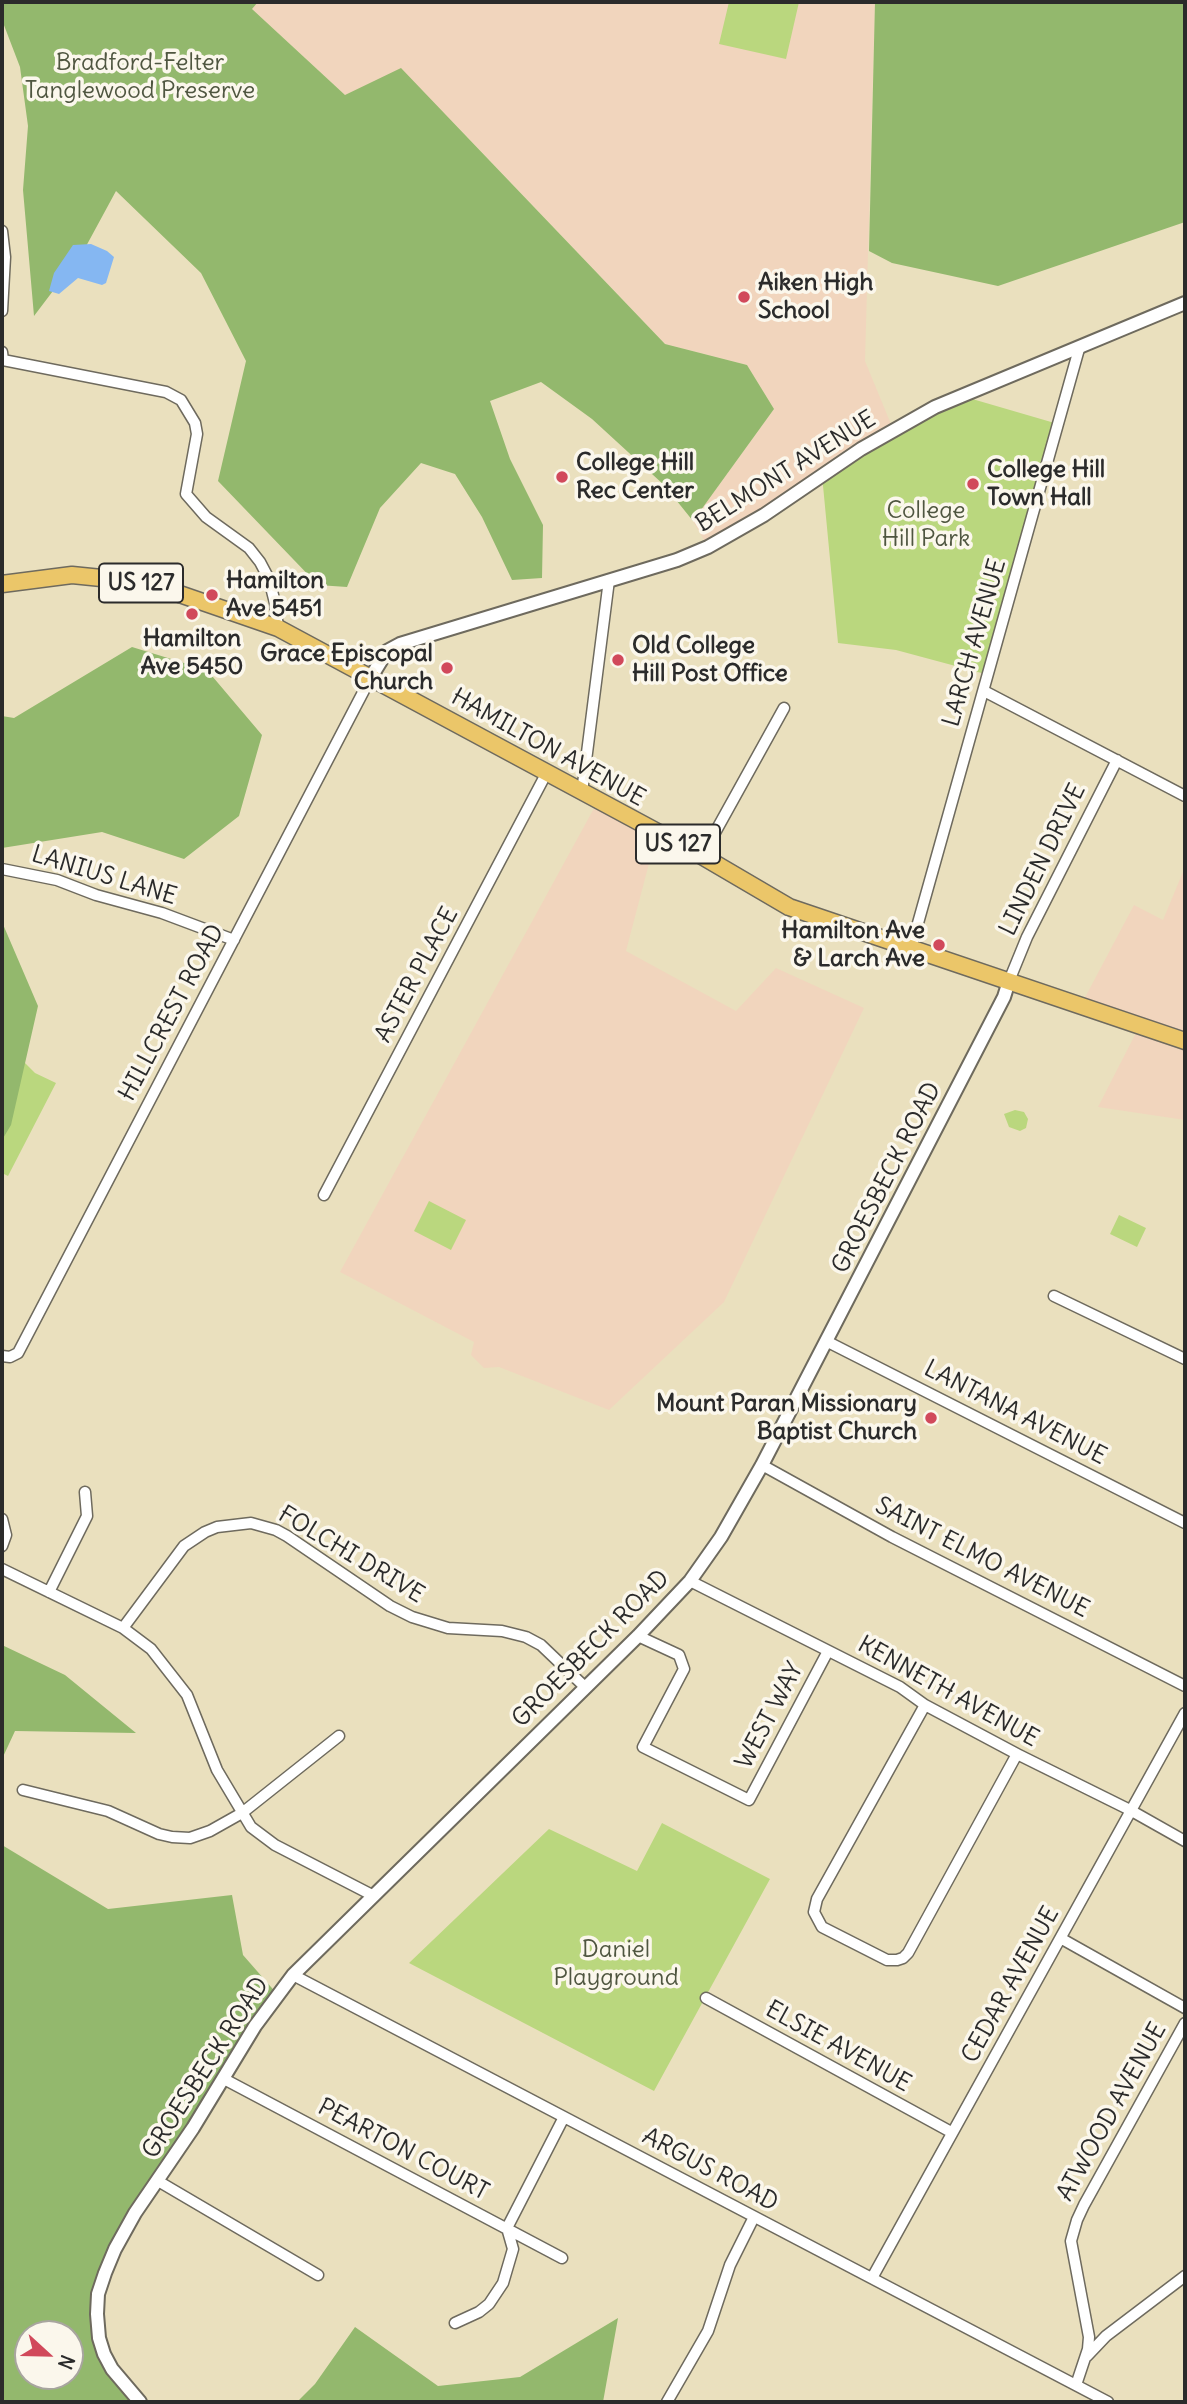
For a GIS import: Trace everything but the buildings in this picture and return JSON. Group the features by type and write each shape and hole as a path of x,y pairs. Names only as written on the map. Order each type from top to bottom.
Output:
{"main road":[{"name":"HAMILTON AVENUE","path":"2,584 72,575 131,580 278,628 702,856 789,907 1185,1041"}],"street":[{"path":"2,231 5,257 2,311"},
{"name":"BELMONT AVENUE","path":"371,677 387,651 400,644 677,560 708,547 764,515 860,449 935,407 1185,303"},
{"name":"LARCH AVENUE","path":"911,948 1079,349"},
{"path":"2,352 3,360 166,392 181,400 195,423 197,434 186,494 206,517 249,548 260,562 269,579 278,628"},
{"path":"582,792 609,580"},
{"name":"HILLCREST ROAD","path":"2,1356 10,1357 18,1353 371,677"},
{"path":"984,691 1185,796"},
{"path":"702,856 784,708"},
{"name":"LINDEN DRIVE","path":"1009,981 1027,937 1117,760"},
{"name":"ASTER PLACE","path":"324,1195 546,774"},
{"name":"LANIUS LANE","path":"2,869 57,880 96,895 162,913 234,940"},
{"name":"GROESBECK ROAD","path":"139,2402 112,2369 99,2338 98,2294 115,2249 135,2213 224,2079 255,2026 293,1975 638,1636 690,1581 733,1520 999,1008 1009,981"},
{"path":"1054,1296 1185,1359"},
{"name":"LANTANA AVENUE","path":"826,1341 1185,1523"},
{"name":"SAINT ELMO AVENUE","path":"762,1465 892,1537 1185,1686"},
{"path":"49,1592 87,1516 85,1492"},
{"path":"2,1519 6,1535 2,1546"},
{"name":"FOLCHI DRIVE","path":"123,1628 184,1546 205,1531 217,1527 238,1523 251,1524 276,1530 287,1536 390,1606 412,1617 448,1629 502,1631 526,1637 541,1645 584,1687"},
{"path":"2,1569 123,1628 151,1649 187,1695 213,1763 251,1827 269,1842 372,1895"},
{"name":"KENNETH AVENUE","path":"690,1581 900,1687 925,1705 1185,1841"},
{"name":"WEST WAY","path":"638,1636 679,1655 684,1664 683,1673 643,1747 749,1800 828,1651"},
{"path":"925,1705 815,1906 814,1912 820,1925 853,1944 891,1961 908,1953 1017,1754"},
{"name":"CEDAR AVENUE","path":"872,2278 1185,1713"},
{"path":"23,1790 108,1811 172,1838 190,1838 202,1835 242,1812 339,1736"},
{"path":"1062,1939 1185,2008"},
{"name":"ARGUS ROAD","path":"293,1975 1108,2402"},
{"name":"ELSIE AVENUE","path":"706,1998 951,2132"},
{"name":"ATWOOD AVENUE","path":"1076,2385 1088,2349 1088,2328 1071,2241 1077,2220 1185,2023"},
{"name":"PEARTON COURT","path":"224,2079 562,2258"},
{"path":"455,2323 479,2312 497,2294 503,2283 513,2249 507,2228 564,2117"},
{"path":"158,2181 317,2275"},
{"path":"667,2402 708,2331 730,2265 754,2217"},
{"path":"1086,2357 1106,2336 1185,2276"}],"shaded area":[{"name":"Aiken High School","path":"258,2 875,2 865,361 893,429 708,547 693,521 774,409 747,365 665,344 453,122 345,95 252,9"},
{"path":"598,801 657,833 626,951 736,1011 776,968 864,1008 724,1302 609,1410 499,1367 484,1368 471,1355 474,1342 340,1272"},
{"path":"1185,867 1185,1120 1098,1107 1140,1025 1081,1005 1134,905 1163,920"}],"green space":[{"name":"Bradford-Felter Tanglewood Preserve","path":"2,2 258,2 252,9 345,95 401,68 665,344 747,365 774,409 693,521 664,485 592,419 541,382 490,401 510,459 543,525 542,578 512,580 482,517 455,474 421,463 380,508 347,587 318,585 218,481 246,361 201,273 116,191 84,250 34,316 23,190 28,126 20,67 2,20"},
{"path":"729,2 799,2 786,59 719,44"},
{"path":"875,2 1185,2 1185,222 998,286 892,263 869,251"},
{"name":"College Hill Park","path":"962,396 1058,424 989,675 896,650 838,643 822,475"},
{"path":"132,647 207,670 262,735 239,816 184,859 102,832 2,848 2,716 14,718"},
{"path":"2,922 38,1006 11,1125 2,1140"},
{"path":"2,1040 35,1073 56,1083 8,1176 2,1173"},
{"path":"1015,1110 1024,1112 1028,1119 1026,1128 1020,1131 1009,1127 1004,1114"},
{"path":"429,1201 466,1220 451,1250 414,1231"},
{"path":"1119,1215 1146,1228 1137,1247 1110,1234"},
{"path":"2,1645 65,1675 136,1733 15,1731 2,1759"},
{"name":"Daniel Playground","path":"662,1823 770,1879 654,2091 409,1963 549,1829 637,1871"},
{"path":"2,1845 108,1909 232,1895 243,1955 278,1995 105,2273 99,2338 140,2402 2,2402"},
{"path":"618,2318 603,2402 297,2402 315,2384 355,2327 438,2386 520,2377"}],"water":[{"path":"91,244 114,257 106,283 102,285 78,278 59,294 49,291 54,273 73,245"}],"place":[{"name":"Aiken High School","path":"744,297"},
{"name":"College Hill Rec Center","path":"562,477"},
{"name":"College Hill Town Hall","path":"973,484"},
{"name":"Hamilton Ave 5451","path":"212,595"},
{"name":"Hamilton Ave 5450","path":"192,614"},
{"name":"Old College Hill Post Office","path":"618,660"},
{"name":"Grace Episcopal Church","path":"447,668"},
{"name":"Hamilton Ave & Larch Ave","path":"939,945"},
{"name":"Mount Paran Missionary Baptist Church","path":"931,1418"}]}
